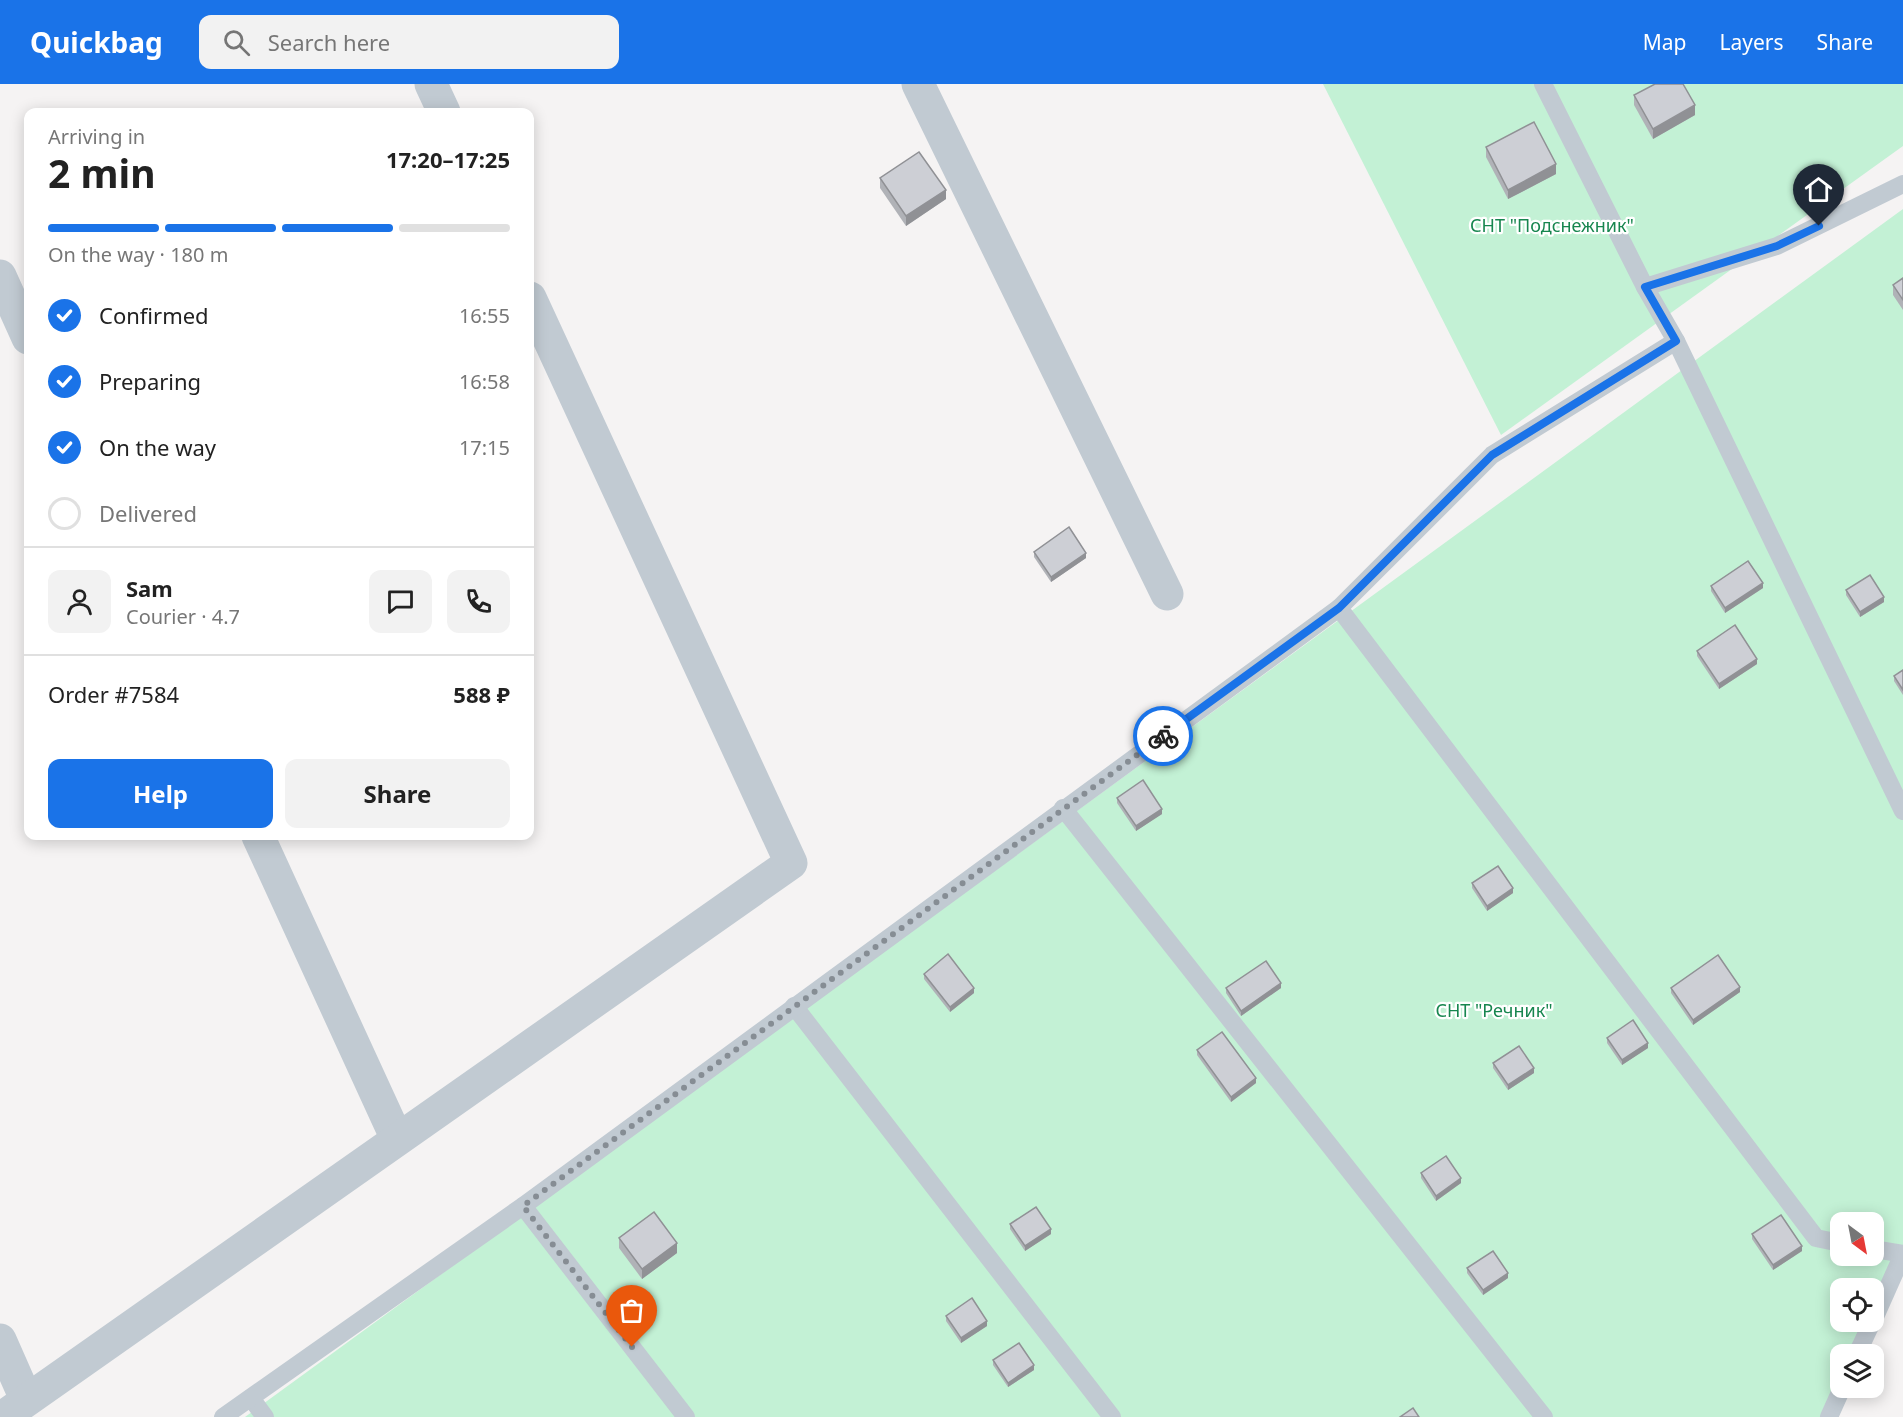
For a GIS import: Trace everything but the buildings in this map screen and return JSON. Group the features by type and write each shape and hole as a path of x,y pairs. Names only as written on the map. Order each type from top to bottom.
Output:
{"street":[{"path":"431,84 442,108"},
{"path":"918,84 1167,594"},
{"path":"0,276 24,329"},
{"path":"0,1340 15,1408 791,863 534,307"},
{"path":"260,840 397,1139"}],"lane":[{"path":"1543,84 1645,287 1676,341 1903,811"},
{"path":"1645,287 1777,246 1903,184"},
{"path":"223,1417 523,1206 1063,808 1339,608 1492,455 1676,341"},
{"path":"1339,608 1816,1238 1830,1241"},
{"path":"1063,808 1544,1417"},
{"path":"794,1006 1112,1417"},
{"path":"523,1206 686,1417"},
{"path":"1884,1251 1903,1254 1884,1296"},
{"path":"251,1398 265,1417"},
{"path":"1828,1417 1837,1398"}],"green space":[{"name":"СНТ \"Подснежник\"","path":"1323,84 1903,84 1903,146 1501,435"},
{"name":"СНТ \"Речник\"","path":"1903,209 1903,1263 1884,1306 1884,1278 1830,1278 1830,1332 1873,1332 1867,1344 1830,1344 1830,1398 1839,1398 1836,1417 245,1417"}],"way so far":[{"path":"632,1347 523,1206 1163,736"}],"route":[{"path":"1163,736 1339,608 1492,455 1676,341 1645,287 1777,246 1819,226"}]}
